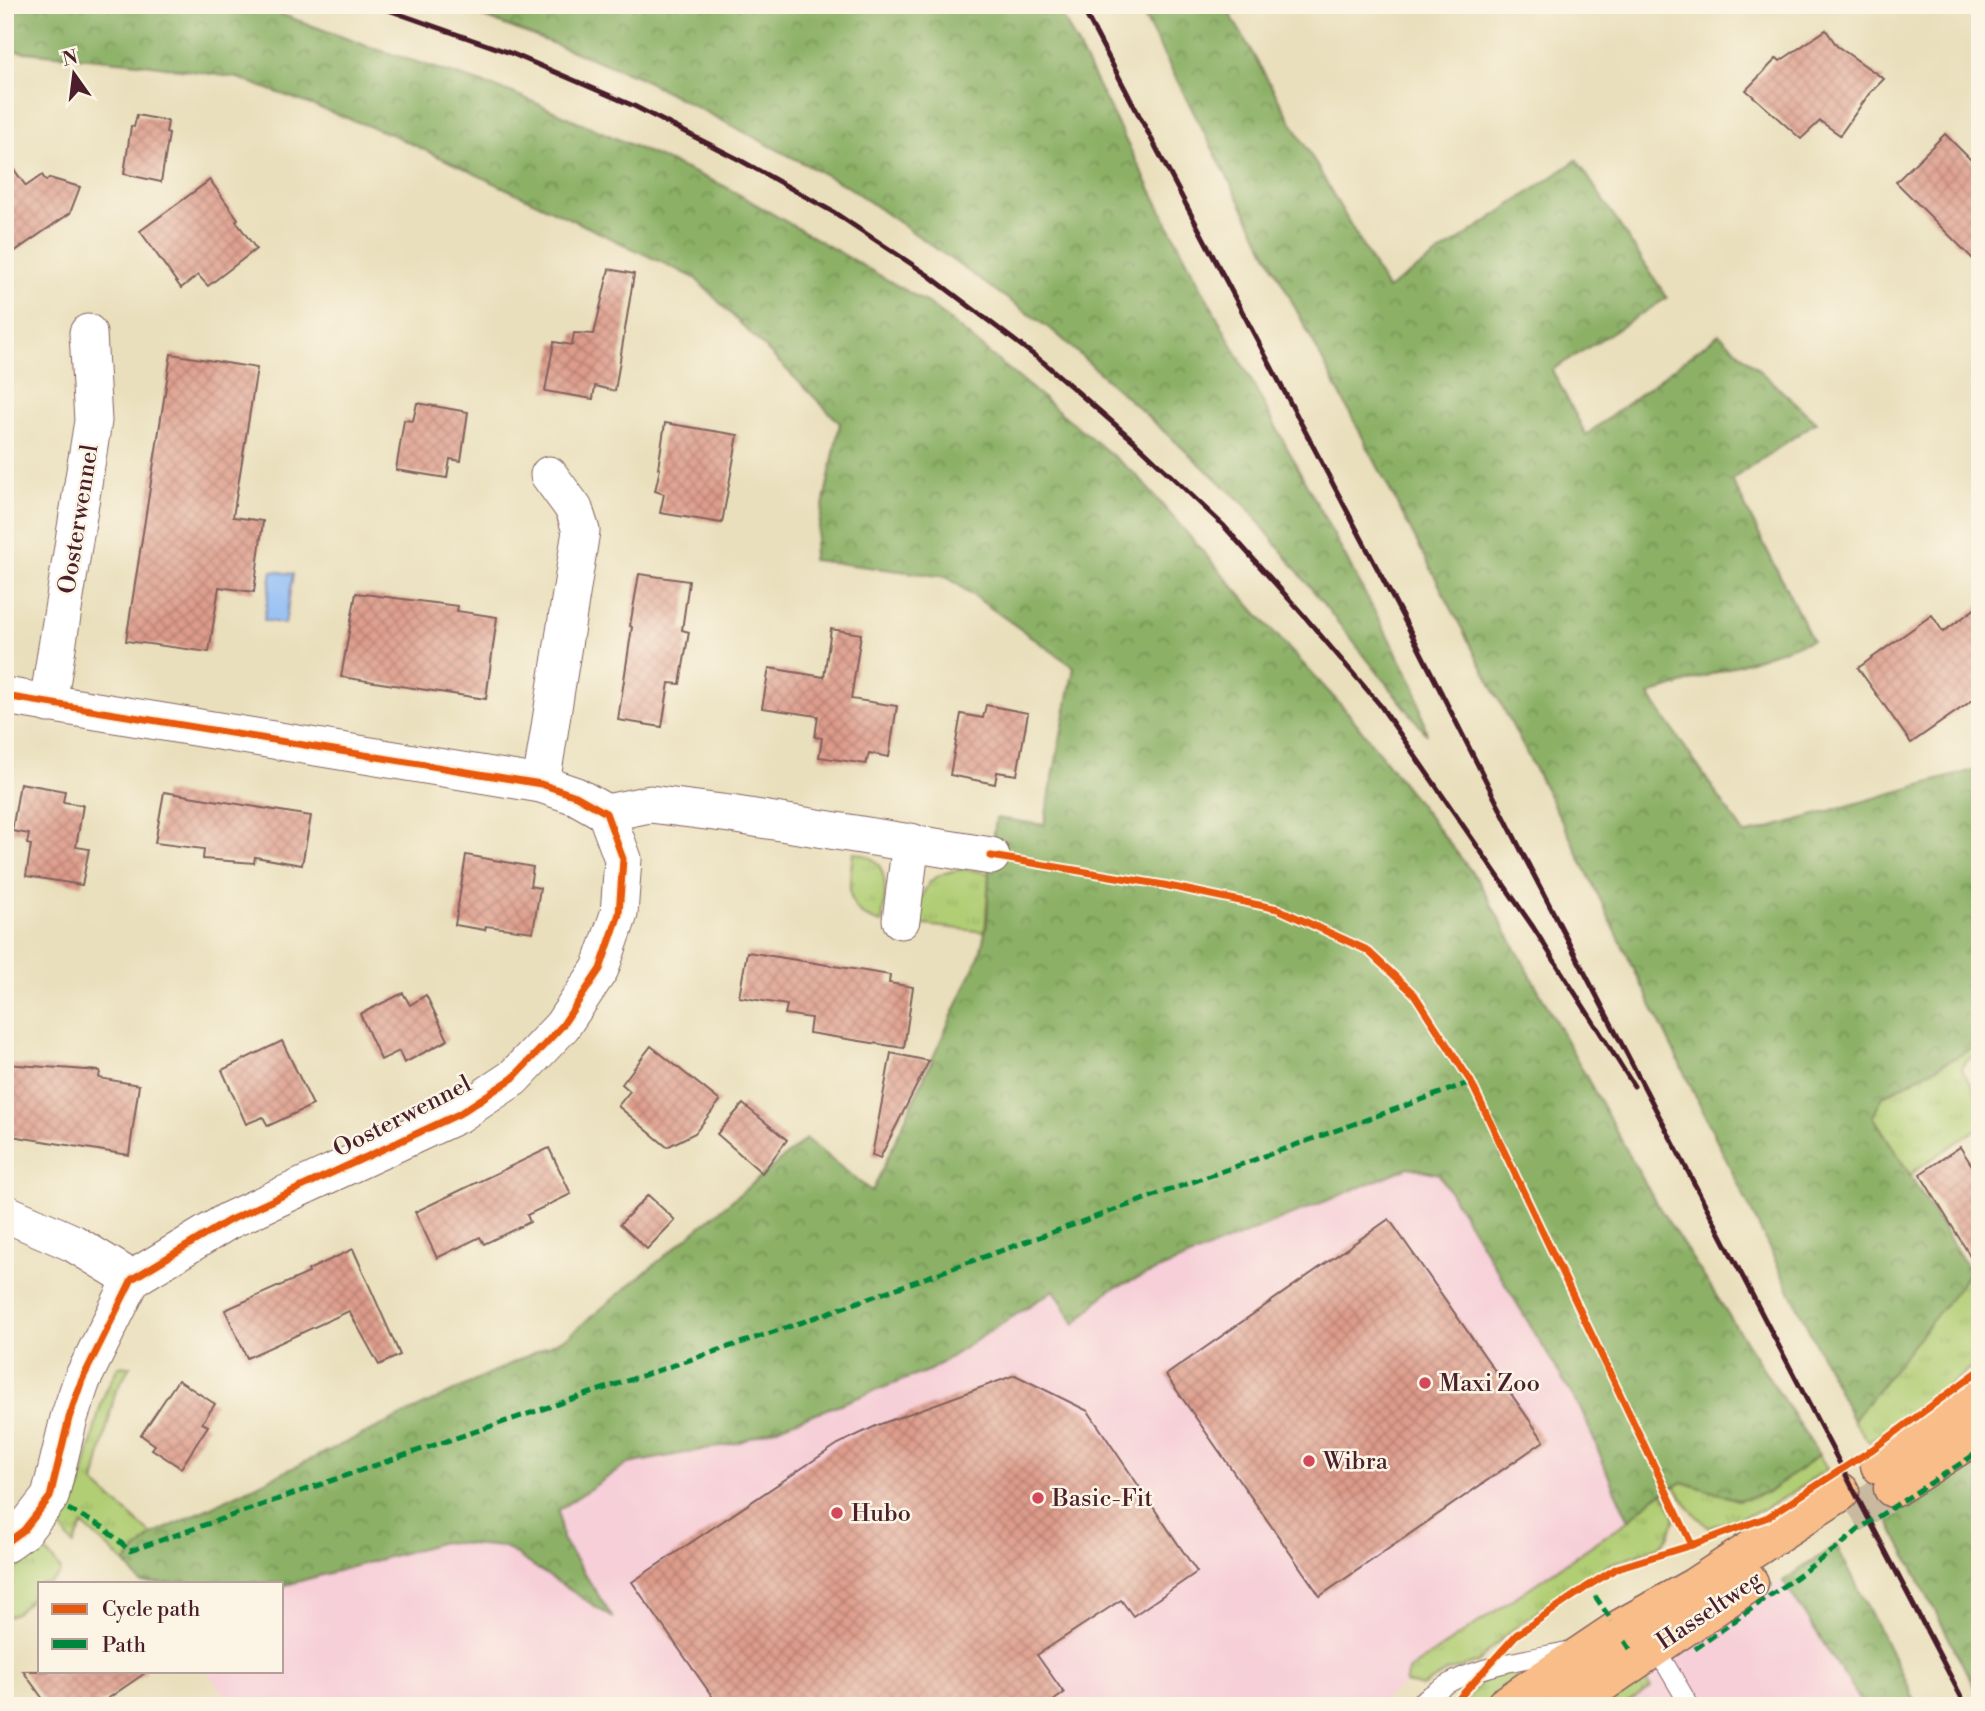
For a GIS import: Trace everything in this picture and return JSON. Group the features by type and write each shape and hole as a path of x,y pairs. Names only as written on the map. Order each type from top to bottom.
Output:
{"main road":[{"path":"1980,1399 1887,1476 1980,1433"},
{"name":"Hasseltweg","path":"1505,1706 1618,1630 1845,1504 1653,1648 1568,1706"}],"street":[{"name":"Oosterwennel","path":"48,704 93,421 88,333"},
{"path":"541,784 581,531 574,509 549,475"},
{"path":"5,696 541,784 576,796 607,813 650,804 730,814 991,856"},
{"name":"Oosterwennel","path":"132,1279 228,1221 459,1114 513,1078 562,1026 600,969 619,914 623,859 607,813"},
{"path":"901,920 911,842"},
{"path":"5,1213 74,1242 132,1279 82,1380 69,1418 50,1497 24,1530 5,1544"}],"lane":[{"name":"Hasseltweg","path":"1414,1706 1451,1682 1504,1663 1594,1646"},
{"path":"1653,1648 1690,1706"}],"shaded area":[{"path":"1409,1167 1439,1174 1583,1413 1629,1520 1375,1706 232,1706 208,1672 284,1672 284,1585 443,1542 504,1547 612,1617 562,1539 558,1510 628,1464 737,1443 930,1370 1054,1290 1076,1324 1109,1290"},
{"path":"1783,1581 1864,1706 1596,1706"}],"green space":[{"path":"5,5 256,5 370,47 513,93 724,186 931,305 1137,476 1349,714 1478,880 1653,1198 1819,1455 1769,1492 1738,1500 1683,1482 1654,1497 1629,1520 1583,1413 1439,1174 1409,1167 1109,1290 1075,1324 1054,1290 930,1370 737,1443 628,1464 558,1510 562,1539 613,1618 504,1547 443,1542 284,1585 284,1582 140,1582 125,1563 152,1535 567,1337 806,1139 872,1192 980,954 987,924 989,873 996,818 1044,825 1074,667 947,577 812,560 840,423 695,278 393,135 238,78 139,63 5,50"},
{"path":"453,5 1057,5 1184,255 1415,687 1427,735 1246,506 1056,333 847,186 637,76"},
{"path":"1138,5 1225,5 1387,289 1577,160 1667,298 1552,370 1586,435 1719,334 1816,422 1732,480 1812,640 1649,695 1745,835 1980,768 1980,1044 1883,1096 1873,1116 1969,1270 1961,1284 1853,1421 1566,829"},
{"path":"853,853 875,861 881,869 885,889 882,923 869,919 854,905 850,887"},
{"path":"965,869 989,873 985,932 916,924 921,900 928,884 941,874"},
{"path":"1980,1044 1980,1053 1966,1061 1962,1069 1980,1101 1980,1127 1915,1170 1911,1176 1873,1116 1883,1096"},
{"path":"1969,1270 1976,1276 1980,1273 1980,1361 1869,1442 1853,1421"},
{"path":"130,1366 115,1393 94,1483 152,1535 125,1563 83,1525 73,1545 61,1528 79,1494 105,1393 118,1367"},
{"path":"1980,1445 1980,1462 1910,1505 1904,1493"},
{"path":"1819,1455 1827,1469 1787,1496 1755,1513 1710,1527 1690,1509 1675,1486 1683,1482 1738,1500 1769,1492"},
{"path":"1980,1462 1980,1698 1887,1518"},
{"path":"1664,1492 1675,1518 1668,1538 1658,1547 1610,1564 1581,1581 1509,1632 1477,1662 1448,1671 1422,1687 1405,1683 1409,1670 1629,1520 1654,1497"},
{"path":"1836,1545 1918,1706 1864,1706 1783,1581"},
{"path":"44,1549 61,1570 50,1582 38,1582 38,1593 16,1613 5,1618 5,1577"},
{"path":"1540,1662 1491,1706 1460,1706 1485,1679"},
{"path":"1644,1677 1651,1688 1623,1706 1590,1706"}],"water":[{"path":"272,571 293,574 285,624 264,620"}],"building":[{"path":"1826,30 1837,46 1884,79 1869,94 1840,135 1820,121 1801,139 1746,90 1777,58 1780,61"},
{"path":"137,115 168,121 166,133 169,134 161,182 124,174 131,126 134,127"},
{"path":"1945,134 1980,169 1980,266 1896,182"},
{"path":"5,157 26,186 42,175 46,181 49,178 80,187 70,213 5,258"},
{"path":"210,180 256,249 208,286 198,275 181,288 140,231"},
{"path":"609,269 634,274 615,391 595,386 593,399 545,391 554,342 572,345 574,333 594,334"},
{"path":"171,354 257,368 233,517 263,521 254,592 219,587 209,652 126,641"},
{"path":"417,403 468,412 461,461 450,459 447,478 396,470 404,420 413,421"},
{"path":"665,423 738,435 722,523 660,513 664,494 655,491"},
{"path":"639,574 689,581 682,630 689,632 680,684 669,683 662,727 618,720"},
{"path":"356,593 458,606 457,611 497,617 486,699 341,677"},
{"path":"1980,605 1980,695 1911,743 1858,668 1932,615 1943,632"},
{"path":"831,629 861,634 851,699 897,706 889,757 869,753 866,764 819,757 822,738 815,737 818,716 762,708 769,668 824,677"},
{"path":"986,705 1028,713 1017,775 997,772 995,784 950,775 961,714 983,718"},
{"path":"20,783 65,791 63,802 83,805 76,847 89,849 82,885 26,876 31,845 27,844 29,834 12,831"},
{"path":"164,792 311,816 302,865 255,857 254,863 203,859 204,849 155,843"},
{"path":"466,855 533,867 530,886 540,888 533,932 486,926 485,930 455,925"},
{"path":"747,952 890,975 889,983 913,987 904,1048 809,1033 811,1018 785,1014 787,1005 739,997"},
{"path":"403,993 410,1005 426,995 448,1040 404,1063 399,1051 381,1060 360,1014"},
{"path":"282,1041 313,1105 268,1126 263,1117 246,1124 222,1070"},
{"path":"651,1046 720,1101 695,1133 667,1147 618,1106 630,1091 622,1084"},
{"path":"891,1053 929,1061 880,1158 872,1155"},
{"path":"5,1064 100,1071 99,1078 139,1085 129,1155 5,1135"},
{"path":"743,1104 787,1140 762,1173 717,1134"},
{"path":"1960,1147 1980,1178 1980,1272 1920,1174"},
{"path":"549,1148 571,1194 527,1215 530,1222 484,1244 480,1237 437,1258 415,1212"},
{"path":"648,1195 675,1220 647,1249 620,1224"},
{"path":"1389,1219 1544,1441 1320,1596 1166,1375"},
{"path":"353,1249 400,1355 379,1365 349,1311 247,1358 225,1310 309,1273 308,1270"},
{"name":"Hubo","path":"1015,1375 1088,1411 1197,1572 1133,1616 1121,1600 1037,1655 1064,1693 1046,1706 719,1706 632,1582 838,1444 878,1425"},
{"path":"178,1380 215,1404 202,1423 208,1426 181,1468 152,1449 155,1445 141,1435"},
{"path":"23,1671 147,1672 97,1706 48,1706"}],"tunnel":[{"path":"1851,1516 1893,1488"}],"railway":[{"path":"374,5 513,54 634,106 738,159 835,213 928,275 1043,362 1134,441 1223,525 1380,705 1533,927 1634,1086"},
{"path":"1081,5 1406,623 1526,860 1966,1706"}],"marked path":[{"path":"68,1509 103,1527 130,1551 399,1457 794,1325 1471,1082"},
{"path":"1695,1649 1841,1545 1859,1529 1980,1451"},
{"path":"1595,1596 1612,1621"},
{"path":"1625,1641 1632,1652"}],"cycle path":[{"path":"5,696 541,784 576,796 606,813 623,859 619,914 600,969 562,1026 513,1078 459,1114 228,1221 132,1279 82,1380 69,1418 50,1497 24,1530 5,1544"},
{"path":"991,856 1164,885 1278,909 1367,950 1414,994 1471,1082 1692,1545"},
{"path":"1452,1706 1516,1635 1588,1586 1617,1568 1692,1545 1768,1517 1873,1449 1980,1370"}],"place":[{"name":"Maxi Zoo","path":"1425,1383"},
{"name":"Wibra","path":"1309,1461"},
{"name":"Basic-Fit","path":"1038,1498"},
{"name":"Hubo","path":"837,1513"}]}
